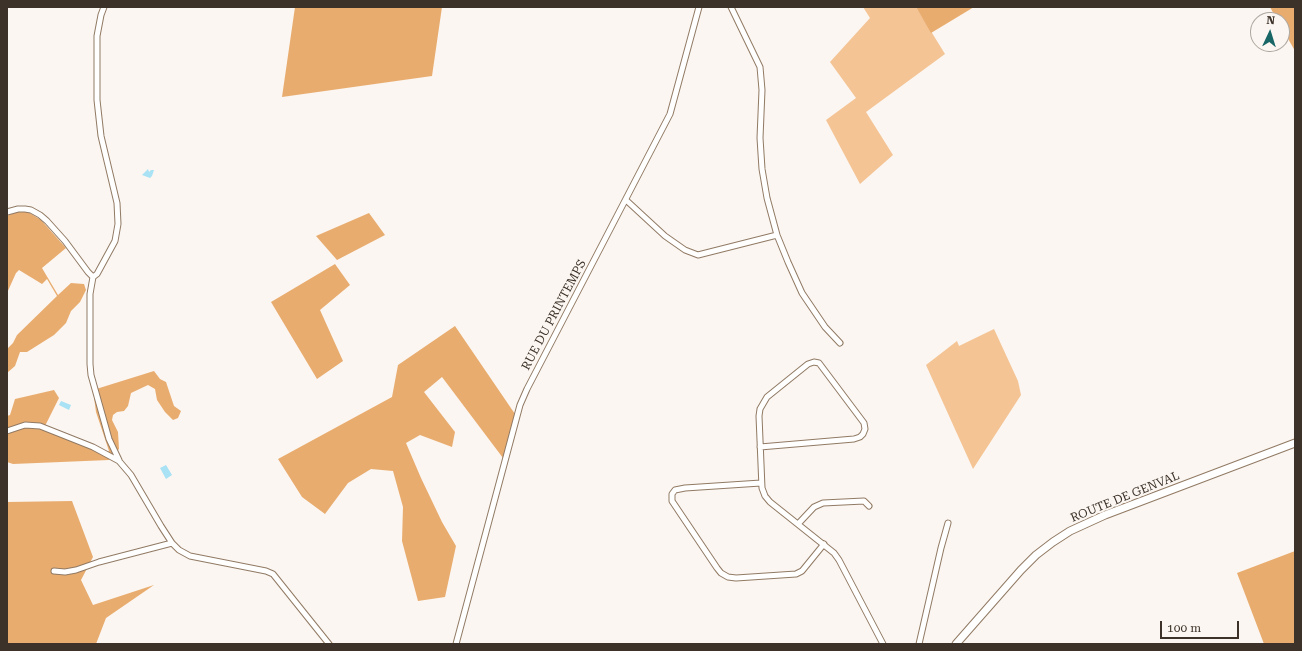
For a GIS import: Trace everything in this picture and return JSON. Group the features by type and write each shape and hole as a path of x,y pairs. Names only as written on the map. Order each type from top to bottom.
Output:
{"main road":[{"name":"ROUTE DE GENVAL","path":"956,644 1021,570 1042,551 1070,531 1105,515 1295,443"}],"street":[{"path":"104,7 98,26 97,36 97,100 101,136 117,203 118,224 116,241 97,274 93,276 90,294 90,364 91,375 109,439 119,461 131,475 172,543 190,556 266,571 273,574 329,644"},
{"name":"RUE DU PRINTEMPS","path":"456,644 520,405 670,114 699,7"},
{"path":"731,7 760,67 762,84 760,138 762,169 767,198 777,235 802,293 825,327 840,343"},
{"path":"626,200 665,236 684,250 698,256 777,235"},
{"path":"7,212 25,209 40,214 65,241 88,272 93,276"},
{"path":"760,447 854,440 863,434 865,429 864,423 819,363 814,362 808,364 764,402 760,409 759,416 761,483 763,492 765,496 834,553 883,644"},
{"path":"7,431 25,425 40,426 93,446 119,461"},
{"path":"761,483 685,488 675,490 672,494 672,501 721,573 728,577 736,578 796,574 802,571 824,544"},
{"path":"798,524 814,507 823,503 864,501 869,506"},
{"path":"919,644 948,523"},
{"path":"54,571 65,572 76,570 99,562 172,543"}],"shaded area":[{"path":"295,7 442,7 432,76 282,97"},
{"path":"863,7 916,7 945,54 866,112 893,155 860,184 826,120 856,98 830,62 870,18"},
{"path":"916,7 974,7 931,33"},
{"path":"1270,7 1295,7 1295,51 1290,42 1290,12 1273,12"},
{"path":"17,211 28,212 41,220 66,248 42,268 58,295 71,283 84,284 86,290 80,302 71,311 66,323 54,335 27,352 20,352 15,366 7,373 7,349 13,343 17,335 57,296 47,279 42,284 19,270 16,273 7,293 7,216"},
{"path":"369,213 385,235 337,260 316,236"},
{"path":"335,264 350,285 320,310 343,361 317,379 271,302"},
{"path":"455,326 515,414 503,458 442,377 424,392 455,432 452,447 420,435 406,443 442,522 456,546 445,597 418,601 402,541 403,507 393,471 371,469 348,483 325,514 302,497 278,459 392,397 398,365"},
{"path":"994,329 1018,381 1021,395 973,469 926,365 957,341 959,346"},
{"path":"154,371 160,379 166,382 174,406 181,411 178,418 173,420 165,412 157,400 155,389 148,385 131,393 128,406 124,411 117,412 113,415 112,420 118,432 119,449 109,460 13,464 7,462 7,416 10,415 15,399 54,390 59,398 43,430 62,436 102,454 109,451 96,412 93,390"},
{"path":"72,501 93,557 81,580 93,605 154,585 106,618 96,644 7,644 7,502"},
{"path":"1295,551 1295,644 1264,644 1237,573"}],"water":[{"path":"148,169 149,172 154,170 150,178 142,175"},
{"path":"61,401 71,405 69,410 59,405"},
{"path":"166,465 172,475 166,479 160,468"}]}
